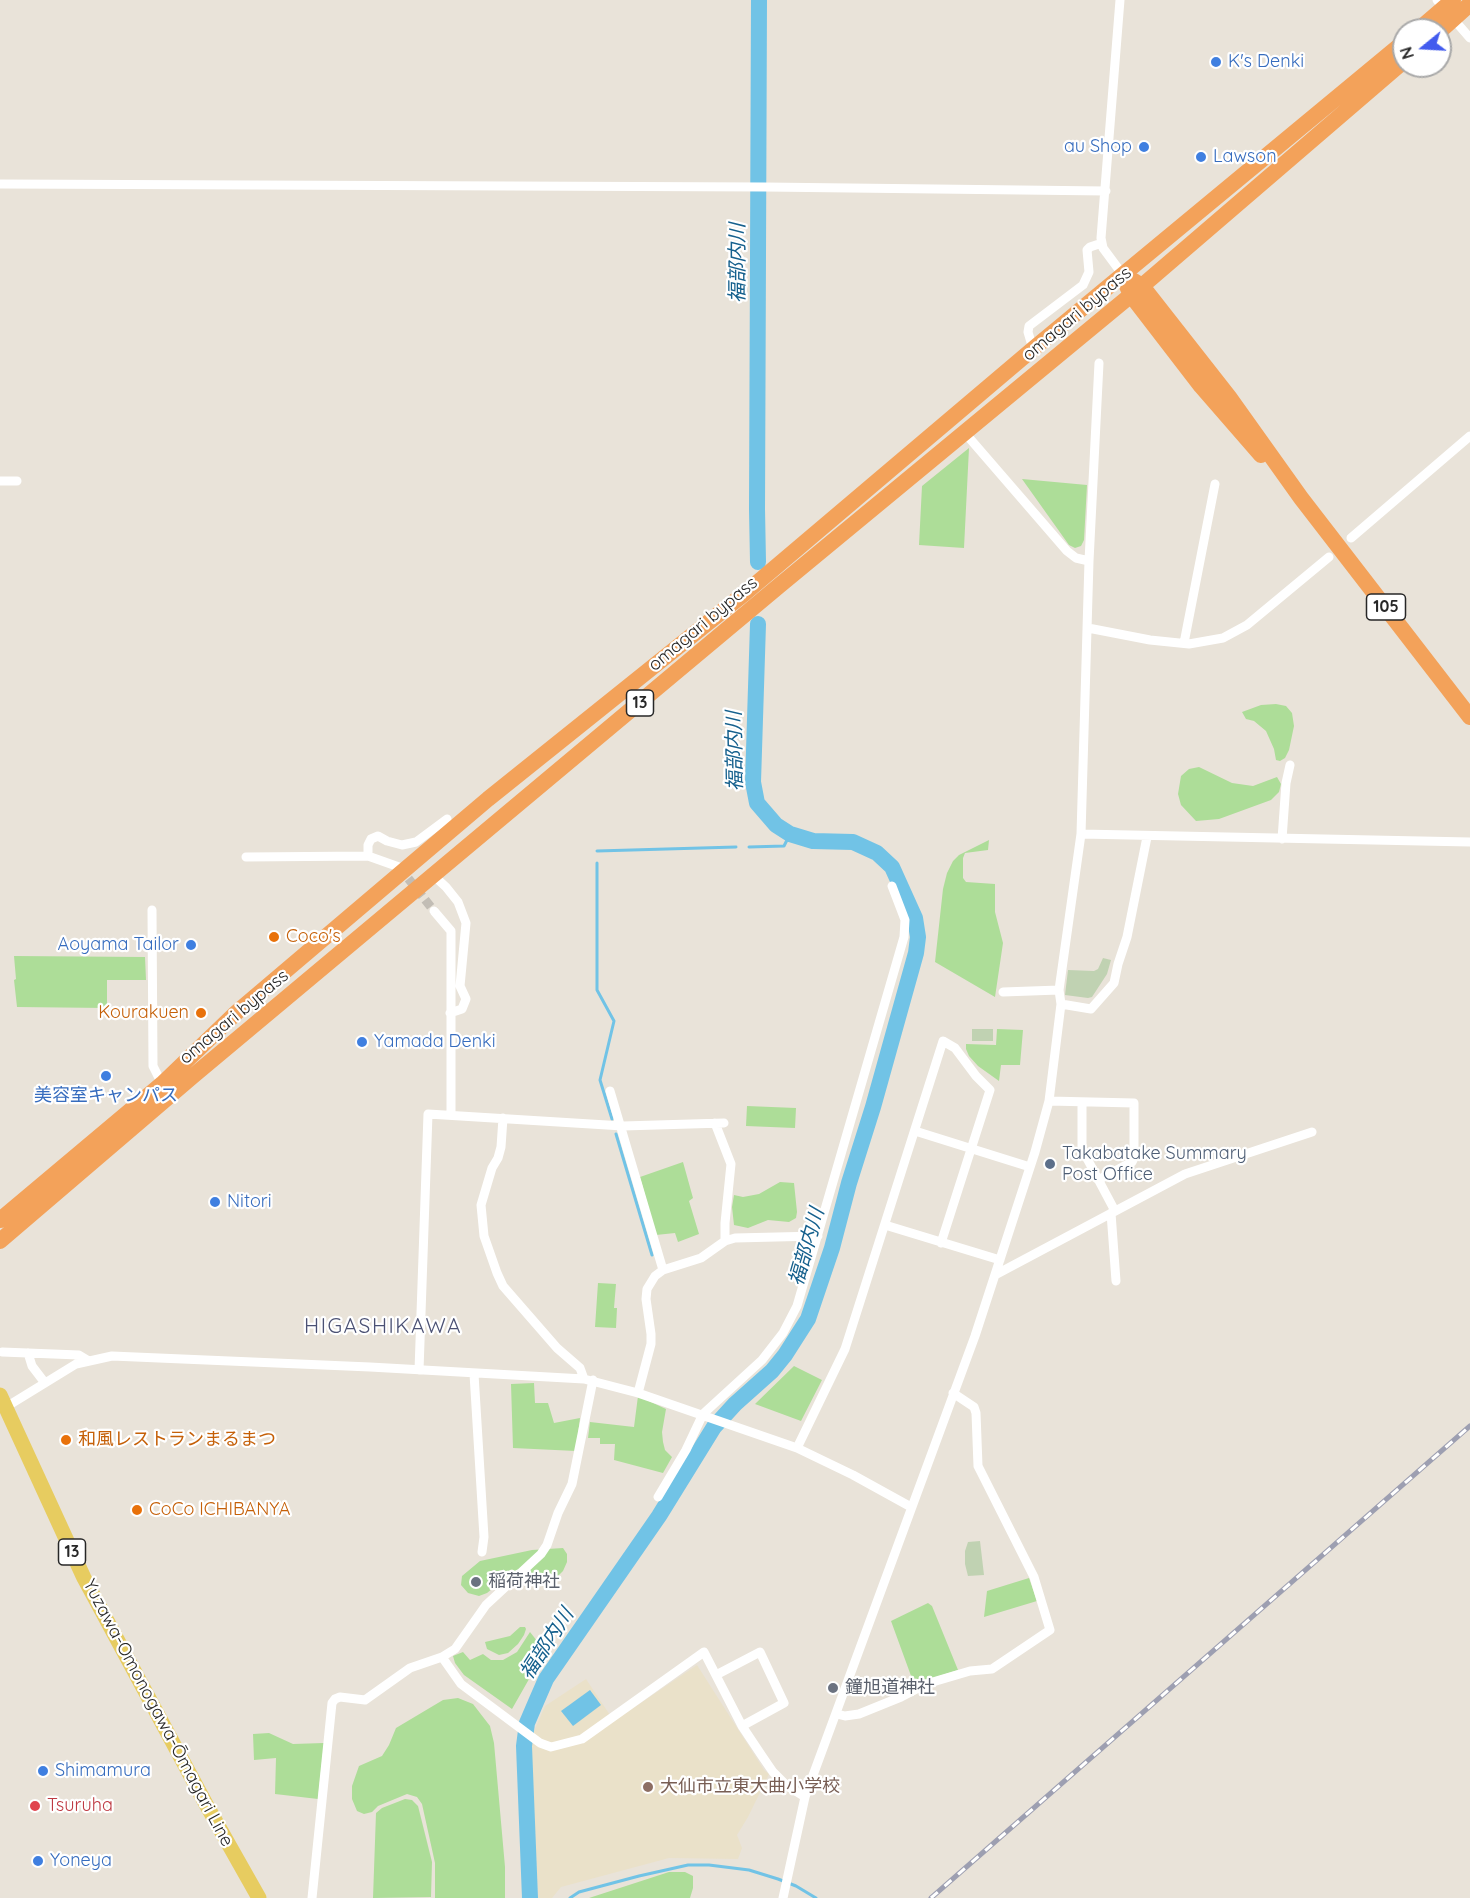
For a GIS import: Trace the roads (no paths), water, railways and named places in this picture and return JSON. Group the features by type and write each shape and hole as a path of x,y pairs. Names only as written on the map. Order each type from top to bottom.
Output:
{"highway":[{"path":"1433,18 1447,7 1470,4"},
{"name":"omagari bypass","path":"0,1220 162,1084 237,1012 449,832 745,593 1033,349 1392,52"},
{"name":"omagari bypass","path":"0,1241 772,591 1136,291 1392,72"},
{"path":"1123,275 1136,291"},
{"name":"105","path":"1136,291 1201,386 1301,498 1470,717"}],"main road":[{"name":"Yuzawa-Omonogawa-Ōmagari Line","path":"3,1401 84,1578 259,1898"}],"street":[{"path":"1120,0 1106,191 1101,224 1102,243 1108,256 1123,275"},
{"path":"1447,7 1470,38"},
{"path":"0,184 765,187 1106,191"},
{"path":"1033,349 1028,332 1029,326 1083,285 1089,272 1087,250 1102,243"},
{"path":"783,1898 805,1797 910,1507 975,1336 1049,1101 1061,1004 1059,990 1081,834 1089,561 1099,363"},
{"path":"965,433 1067,551 1076,558 1089,561"},
{"path":"1351,538 1470,436"},
{"path":"0,482 17,481"},
{"path":"1184,643 1215,484"},
{"path":"1088,628 1150,640 1184,643 1223,638 1247,625 1329,557"},
{"path":"1282,839 1286,783 1290,765"},
{"path":"368,856 368,845 371,839 378,836 387,841 402,844 416,842 447,819 449,832"},
{"path":"1081,834 1470,842"},
{"path":"1061,1004 1091,1009 1114,983 1127,937 1147,837"},
{"path":"246,857 368,856 399,867"},
{"path":"434,876 458,902 466,922 460,986 466,999 462,1009 450,1013"},
{"path":"658,1497 706,1416 762,1360 783,1333 797,1306 904,937 905,920 892,886"},
{"path":"152,910 153,1066 162,1084"},
{"path":"434,911 451,932 451,1115"},
{"path":"1003,992 1059,990"},
{"path":"797,1448 845,1349 943,1041 955,1048 990,1090 941,1243"},
{"path":"610,1091 663,1270"},
{"path":"1049,1101 1134,1103 1134,1158 1132,1162 1098,1180"},
{"path":"1082,1103 1082,1149 1113,1212 1116,1281"},
{"path":"418,1370 428,1114 620,1126 719,1123 731,1164 725,1241"},
{"path":"312,1898 332,1703 340,1697 365,1700 410,1668 442,1657 455,1649 486,1605 541,1554 547,1545 558,1513 572,1484 588,1380 580,1368 557,1348 503,1286 496,1273 484,1236 481,1205 501,1147 503,1118"},
{"path":"915,1131 1030,1167"},
{"path":"995,1275 1185,1174 1312,1132"},
{"path":"885,1225 999,1260"},
{"path":"638,1393 651,1344 647,1289 655,1276 663,1270 701,1258 725,1241 735,1238 818,1236"},
{"path":"2,1352 80,1355 89,1361"},
{"path":"28,1353 32,1366 45,1383"},
{"path":"3,1401 45,1383 76,1364 112,1356 588,1380 638,1393 797,1448 853,1475 910,1507"},
{"path":"474,1374 484,1537 482,1552"},
{"path":"837,1713 845,1716 859,1714 926,1684 970,1671 992,1669 1050,1630 1034,1577 978,1466 974,1407 953,1394"},
{"path":"442,1657 451,1673 461,1684 540,1743 551,1746 582,1739 704,1652 742,1726 773,1772 786,1785 805,1797"},
{"path":"716,1675 760,1652 784,1703 742,1726"}],"water":[{"path":"590,1690 601,1705 573,1726 561,1711"}],"waterway":[{"name":"福部内川","path":"758,562 759,0"},
{"name":"福部内川","path":"530,1898 524,1746 527,1723 546,1679 659,1516 714,1427 735,1404 772,1371 808,1319 832,1248 916,953 918,937 915,918 892,867 877,853 853,842 813,841 790,834 776,825 757,803 753,782 758,624"},
{"path":"749,847 784,846 790,834"},
{"path":"597,851 736,847"},
{"path":"597,863 597,990 614,1021 600,1080 612,1119"},
{"path":"616,1134 652,1255"},
{"path":"570,1898 579,1892 688,1865 749,1870 796,1886 816,1898"}],"tunnel":[{"path":"400,868 434,911"}],"railway":[{"path":"931,1898 1470,1426"}],"place":[{"name":"K's Denki","path":"1216,62"},
{"name":"au Shop","path":"1144,147"},
{"name":"Lawson","path":"1201,157"},
{"name":"Coco's","path":"274,937"},
{"name":"Aoyama Tailor","path":"191,945"},
{"name":"Kourakuen","path":"201,1013"},
{"name":"Yamada Denki","path":"362,1042"},
{"name":"美容室キャンパス","path":"106,1076"},
{"name":"Takabatake Summary Post Office","path":"1050,1164"},
{"name":"Nitori","path":"215,1202"},
{"name":"和風レストランまるまつ","path":"66,1440"},
{"name":"CoCo ICHIBANYA","path":"137,1510"},
{"name":"稲荷神社","path":"476,1582"},
{"name":"鐘旭道神社","path":"833,1688"},
{"name":"Shimamura","path":"43,1771"},
{"name":"大仙市立東大曲小学校","path":"648,1787"},
{"name":"Tsuruha","path":"35,1806"},
{"name":"Yoneya","path":"38,1861"}],"district":[{"name":"HIGASHIKAWA","path":"383,1327"}]}
